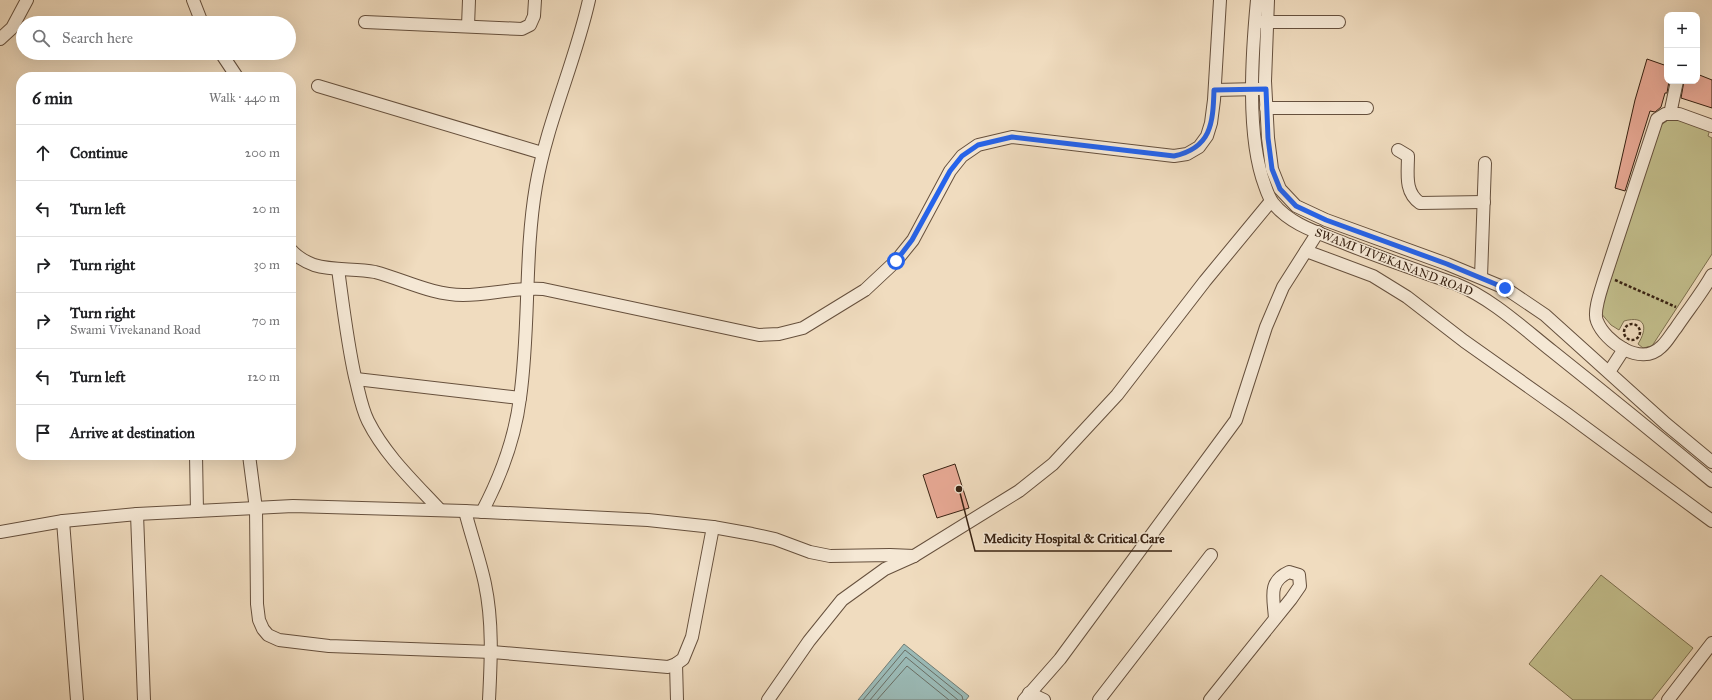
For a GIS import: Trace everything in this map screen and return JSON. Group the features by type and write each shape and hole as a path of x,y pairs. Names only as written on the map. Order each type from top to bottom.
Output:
{"street":[{"path":"18,16 27,0"},
{"path":"193,0 199,16"},
{"path":"468,26 469,0"},
{"path":"365,22 522,29 530,25 534,16 535,0"},
{"path":"482,512 496,486 504,466 512,439 520,398 532,209 542,153 589,0"},
{"path":"296,254 314,265 374,272 430,291 447,294 464,295 528,288 562,292 759,335 779,334 803,328 865,290 896,261 912,240 950,171 962,156 978,145 1012,137 1174,156 1187,154 1199,147 1206,136 1211,123 1220,0"},
{"name":"SWAMI VIVEKANAND ROAD","path":"1258,0 1266,89 1268,138 1272,169 1280,189 1296,206 1326,220 1481,277"},
{"name":"SWAMI VIVEKANAND ROAD","path":"1268,0 1261,22 1253,89 1254,132 1260,172 1271,201 1282,214 1318,232 1405,267 1458,285 1480,296 1524,328 1712,481"},
{"path":"0,39 12,28 16,21"},
{"path":"1261,22 1339,22"},
{"path":"226,60 234,72"},
{"path":"1670,114 1677,84"},
{"path":"318,86 542,153"},
{"path":"1214,90 1266,89"},
{"path":"1266,108 1367,108"},
{"path":"1712,126 1679,114 1665,114 1657,119 1597,305 1596,321 1612,342 1628,344 1636,355 1650,353 1661,348 1704,289 1712,274"},
{"path":"1398,150 1408,156 1408,190 1414,199 1420,203 1484,202"},
{"path":"1485,163 1481,277 1505,288 1545,314 1666,424 1712,462"},
{"path":"768,700 809,641 842,600 885,569 914,556 1019,491 1053,464 1117,395 1205,281 1271,201"},
{"path":"1026,697 1060,659 1236,420 1266,327 1283,287 1318,232"},
{"path":"1306,250 1373,276 1407,297 1464,341 1567,414 1712,521"},
{"path":"338,269 346,326 356,379 367,420 394,460 440,510"},
{"path":"1610,372 1628,344"},
{"path":"356,379 520,398"},
{"path":"196,460 197,512"},
{"path":"250,460 256,509 257,604 259,620 268,635 279,640 329,646 492,652 668,667 683,659 692,637 713,527"},
{"path":"0,532 63,522 137,514 293,506 440,510 648,520 713,527 775,540 810,552 830,556 890,554 914,556"},
{"path":"465,511 485,584 489,607 492,652 489,700"},
{"path":"137,514 144,700"},
{"path":"63,522 77,700"},
{"path":"1099,700 1211,555"},
{"path":"1210,700 1275,618"},
{"path":"1668,700 1712,643"},
{"path":"676,664 677,700"},
{"path":"1026,697 1044,700"}],"path":[{"path":"1606,276 1687,312"},
{"path":"1629,324 1634,324 1640,328 1640,334 1628,344 1624,331 1629,324"}],"shaded area":[{"path":"1671,118 1710,129 1708,136 1712,138 1712,254 1652,346 1643,348 1638,344 1644,328 1641,321 1624,321 1619,330 1611,325 1600,312 1661,125"},
{"path":"1601,575 1693,648 1652,700 1573,700 1529,664"}],"water":[{"path":"904,644 969,696 966,700 858,700"}],"building":[{"path":"1647,59 1664,65 1664,84 1668,84 1667,93 1665,93 1661,107 1655,112 1650,111 1625,191 1615,188 1635,100"},
{"path":"1700,75 1712,80 1712,108 1681,98 1683,84 1700,84"},
{"path":"955,464 969,508 937,518 923,475"}],"place":[{"name":"Medicity Hospital & Critical Care","path":"959,489"}],"route":[{"path":"896,261 912,240 950,171 962,156 978,145 993,140 1012,137 1174,156 1187,154 1199,147 1206,136 1211,123 1214,90 1266,89 1268,138 1272,169 1280,189 1296,206 1326,220 1447,264 1505,288"}]}
